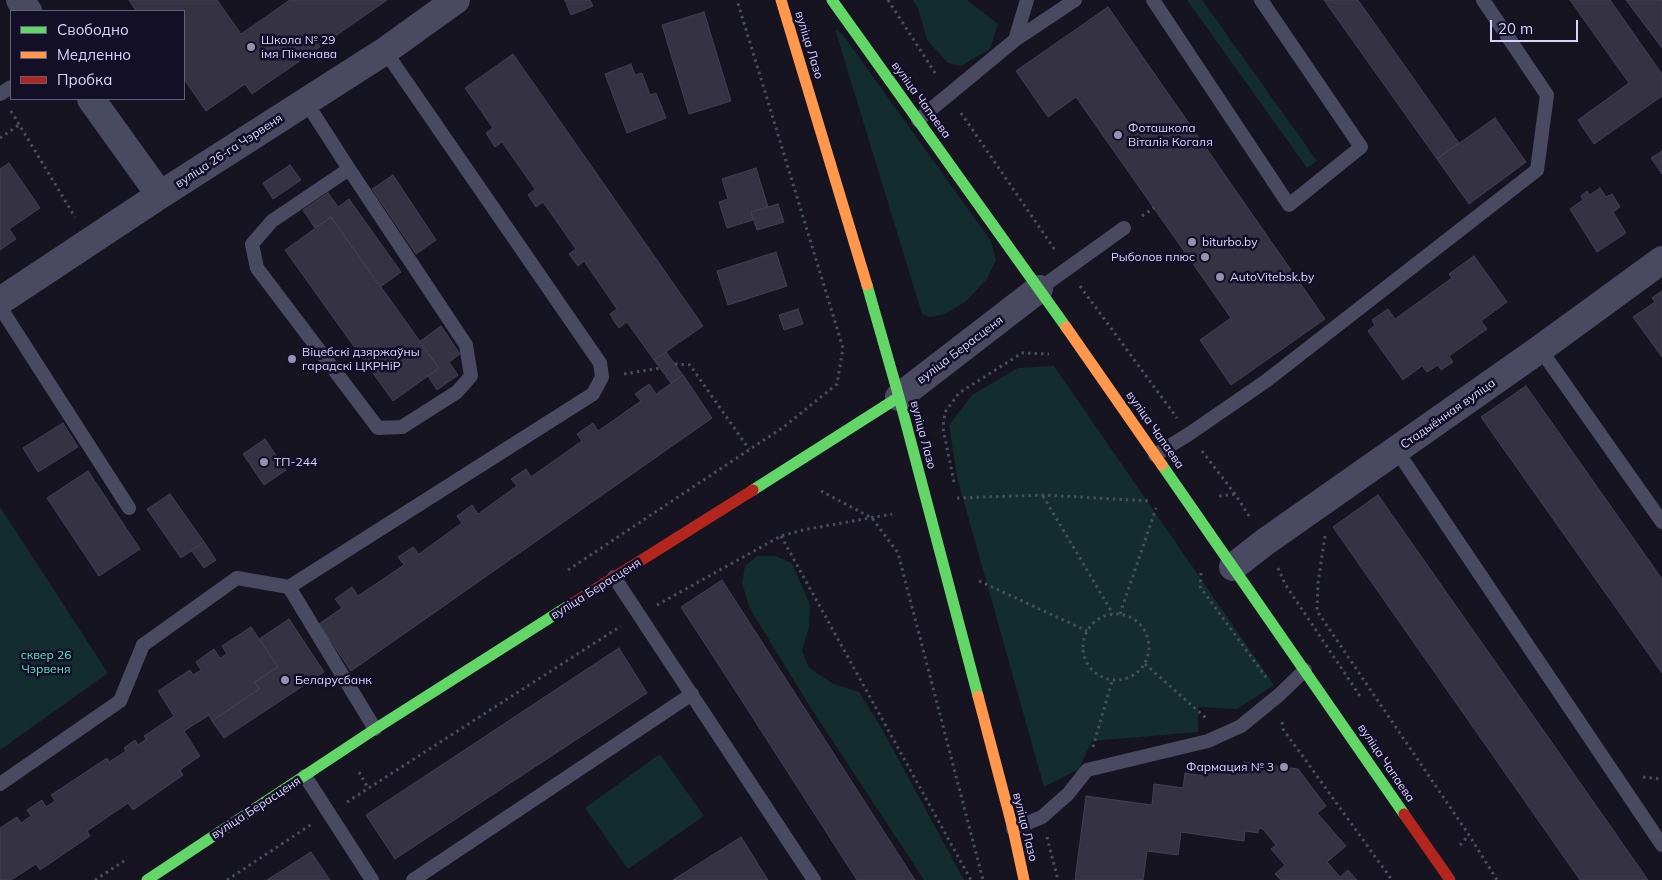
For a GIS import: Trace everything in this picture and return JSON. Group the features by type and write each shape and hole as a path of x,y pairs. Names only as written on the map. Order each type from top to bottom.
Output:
{"street":[{"name":"вуліца 26-га Чэрвеня","path":"0,301 160,195 385,51 456,0"},
{"name":"вуліца Лазо","path":"781,0 829,156 899,397 1024,880"},
{"name":"вуліца Чапаева","path":"832,0 1039,289 1450,880"},
{"path":"92,100 160,195"},
{"name":"Стадыённая вуліца","path":"1233,567 1662,260"},
{"name":"вуліца Берасценя","path":"147,880 375,729 899,397 1039,289"}],"lane":[{"path":"1015,40 1028,0"},
{"path":"918,120 1015,40 1075,0"},
{"path":"1153,0 1289,206 1361,147 1261,0"},
{"path":"1155,455 1266,381 1537,170 1547,95 1483,0"},
{"path":"0,784 120,701 143,645 237,578 289,587 593,394 602,377 600,363 385,51"},
{"path":"306,102 466,345 471,376 457,392 402,427 378,428 257,268 252,244 272,221 349,169"},
{"path":"1039,289 1124,228"},
{"path":"0,307 129,508"},
{"path":"1540,349 1662,522"},
{"path":"1397,451 1662,845"},
{"path":"614,577 814,880"},
{"path":"289,587 375,729"},
{"path":"1012,829 1042,817 1068,794 1087,770 1208,741 1241,726 1279,695 1305,670"},
{"path":"413,880 692,694"},
{"path":"305,776 372,880"}],"path":[{"path":"567,570 785,426 836,384 842,348 737,0"},
{"path":"4,91 19,125 79,224"},
{"path":"0,138 19,125"},
{"path":"1138,219 1154,208"},
{"path":"1058,354 1022,353 959,393 946,412 943,428 957,499 1043,495 1158,502 1120,614"},
{"path":"675,364 690,365 749,449"},
{"path":"602,377 660,368"},
{"path":"821,491 872,518 898,553 983,880"},
{"path":"1218,496 1235,494"},
{"path":"1043,495 1113,614"},
{"path":"1332,495 1318,583 1317,611 1469,835 1497,880"},
{"path":"227,880 639,614 781,536 803,530 892,514"},
{"path":"781,536 970,880"},
{"path":"1202,566 1200,587 1279,695 1283,729 1392,880"},
{"path":"979,580 1086,631"},
{"path":"1120,614 1137,622 1146,632 1149,651 1142,669 1131,677 1112,681 1100,677 1090,668 1086,663 1082,650 1086,631 1090,626 1101,618 1120,614"},
{"path":"1145,664 1206,718 1241,726 1283,729"},
{"path":"1087,770 1112,681"},
{"path":"359,771 368,788"},
{"path":"1460,845 1469,835"},
{"path":"95,880 128,859"}],"green space":[{"path":"913,0 967,0 998,24 990,49 961,66 948,63 927,40 918,8"},
{"path":"1187,0 1202,0 1317,161 1307,168"},
{"path":"835,29 843,35 991,241 996,260 987,279 965,302 945,314 930,317 922,314"},
{"path":"1054,366 1274,685 1237,709 1198,707 1198,732 1092,741 1079,769 1044,787 957,477 949,425 972,395 1018,368"},
{"name":"сквер 26 Чэрвеня","path":"0,507 108,673 0,750"},
{"path":"757,556 775,556 792,563 810,605 809,627 802,651 809,668 834,684 859,692 882,729 964,880 924,880 809,705 750,609 742,583 745,566"},
{"path":"660,754 704,816 628,869 585,808"}],"building":[{"name":"Школа № 29 імя Піменава","path":"129,0 217,0 241,34 290,0 387,0 252,94 245,84 206,111 185,80 185,10 135,10"},
{"path":"565,0 590,0 593,6 571,15"},
{"path":"1324,0 1358,0 1459,143 1437,159"},
{"path":"1570,0 1610,0 1662,74 1662,96 1594,144 1578,120 1629,83"},
{"path":"1626,0 1662,0 1662,48"},
{"path":"1108,7 1325,319 1231,385 1200,340 1231,318 1076,97 1048,117 1016,71"},
{"path":"704,12 731,101 689,114 662,25"},
{"path":"513,54 703,326 654,360 627,322 619,328 614,321 610,314 617,309 584,261 578,266 569,254 576,249 543,202 536,207 528,195 535,189 502,142 495,147 486,133 493,128 465,88"},
{"path":"631,64 635,75 642,73 650,95 656,93 666,118 627,133 605,74"},
{"path":"1495,118 1526,162 1469,204 1437,159"},
{"path":"1662,151 1662,174 1651,158"},
{"path":"9,163 40,208 9,229 16,239 0,250 0,169"},
{"path":"290,165 301,180 273,199 263,183"},
{"path":"756,168 768,207 751,212 753,220 727,228 719,202 728,199 722,179"},
{"path":"393,175 436,240 416,254 372,189"},
{"path":"1600,188 1606,197 1612,194 1620,207 1613,212 1626,233 1597,252 1570,209 1583,200 1581,196 1587,191 1590,195"},
{"path":"328,193 338,207 349,199 401,272 380,287 331,217 315,228 303,210"},
{"path":"778,204 784,222 757,230 751,212"},
{"path":"331,217 439,368 393,401 285,250"},
{"path":"776,252 787,286 728,305 717,271"},
{"path":"1474,256 1507,302 1481,321 1487,329 1449,356 1453,362 1441,370 1438,365 1427,372 1422,366 1403,380 1368,331 1375,325 1372,320 1388,309 1395,319 1452,278 1449,274"},
{"path":"1662,291 1662,357 1633,317 1655,302 1652,298"},
{"path":"798,309 803,324 784,330 779,315"},
{"path":"441,326 460,354 449,362 458,375 437,390 428,376 439,368 419,342"},
{"path":"666,352 683,375 671,383 654,360"},
{"path":"683,375 712,418 351,671 319,624 342,608 335,599 352,587 358,596 404,565 398,557 413,547 419,554 462,523 457,516 472,505 478,514 517,486 511,479 526,469 531,477 582,441 577,434 593,423 598,431 641,401 635,394 649,384 656,394"},
{"path":"1526,386 1662,579 1662,673 1481,417"},
{"path":"63,423 78,447 38,472 23,448"},
{"name":"ТП-244","path":"265,439 286,470 264,485 243,454"},
{"path":"88,471 140,549 99,576 47,498"},
{"path":"170,494 204,542 181,558 147,509"},
{"path":"1378,495 1648,880 1580,880 1333,527"},
{"path":"204,542 216,560 204,568 191,550"},
{"path":"722,580 915,880 857,880 681,607"},
{"name":"Беларусбанк","path":"289,619 324,672 224,738 212,721 259,689 255,682 278,667 259,639"},
{"path":"251,627 278,667 255,682 259,689 212,721 209,715 184,731 200,756 180,770 183,775 133,810 128,803 87,831 90,836 40,870 36,864 11,880 0,880 0,828 17,817 21,823 31,816 27,810 42,800 46,807 55,801 51,795 107,758 109,762 126,751 124,748 135,740 138,745 146,739 144,736 174,716 158,691 190,670 193,675 201,670 196,662 214,649 220,658 227,654 222,646"},
{"path":"619,648 647,693 395,859 366,815"},
{"path":"1244,762 1298,769 1326,806 1317,813 1346,846 1327,862 1340,877 1348,870 1357,880 1281,880 1275,874 1285,865 1271,849 1276,845 1263,829 1259,828 1258,833 1245,831 1244,841 1181,832 1178,855 1147,851 1143,880 1075,880 1086,796 1152,805 1154,784 1183,788 1185,773 1204,776 1205,766 1243,771"},
{"path":"741,837 768,880 673,880"},
{"path":"311,852 330,880 267,880"}],"traffic: fast":[{"path":"832,0 1066,327"},
{"path":"867,285 899,397 978,696"},
{"path":"753,490 899,397"},
{"path":"1162,465 1404,814"},
{"path":"147,880 375,729 570,605"}],"traffic: slow":[{"path":"781,0 867,285"},
{"path":"1066,327 1162,465"},
{"path":"978,696 1013,829 1024,880"}],"traffic: jam":[{"path":"570,605 753,490"},
{"path":"1404,814 1450,880"}],"place":[{"name":"Школа № 29 імя Піменава","path":"251,47"},
{"name":"Фоташкола Віталія Когаля","path":"1118,135"},
{"name":"biturbo.by","path":"1192,242"},
{"name":"Рыболов плюс","path":"1205,257"},
{"name":"AutoVitebsk.by","path":"1220,277"},
{"name":"Віцебскі дзяржаўны гарадскі ЦКРНіР","path":"292,359"},
{"name":"ТП-244","path":"264,462"},
{"name":"Беларусбанк","path":"285,680"},
{"name":"Фармация № 3","path":"1284,767"}]}
